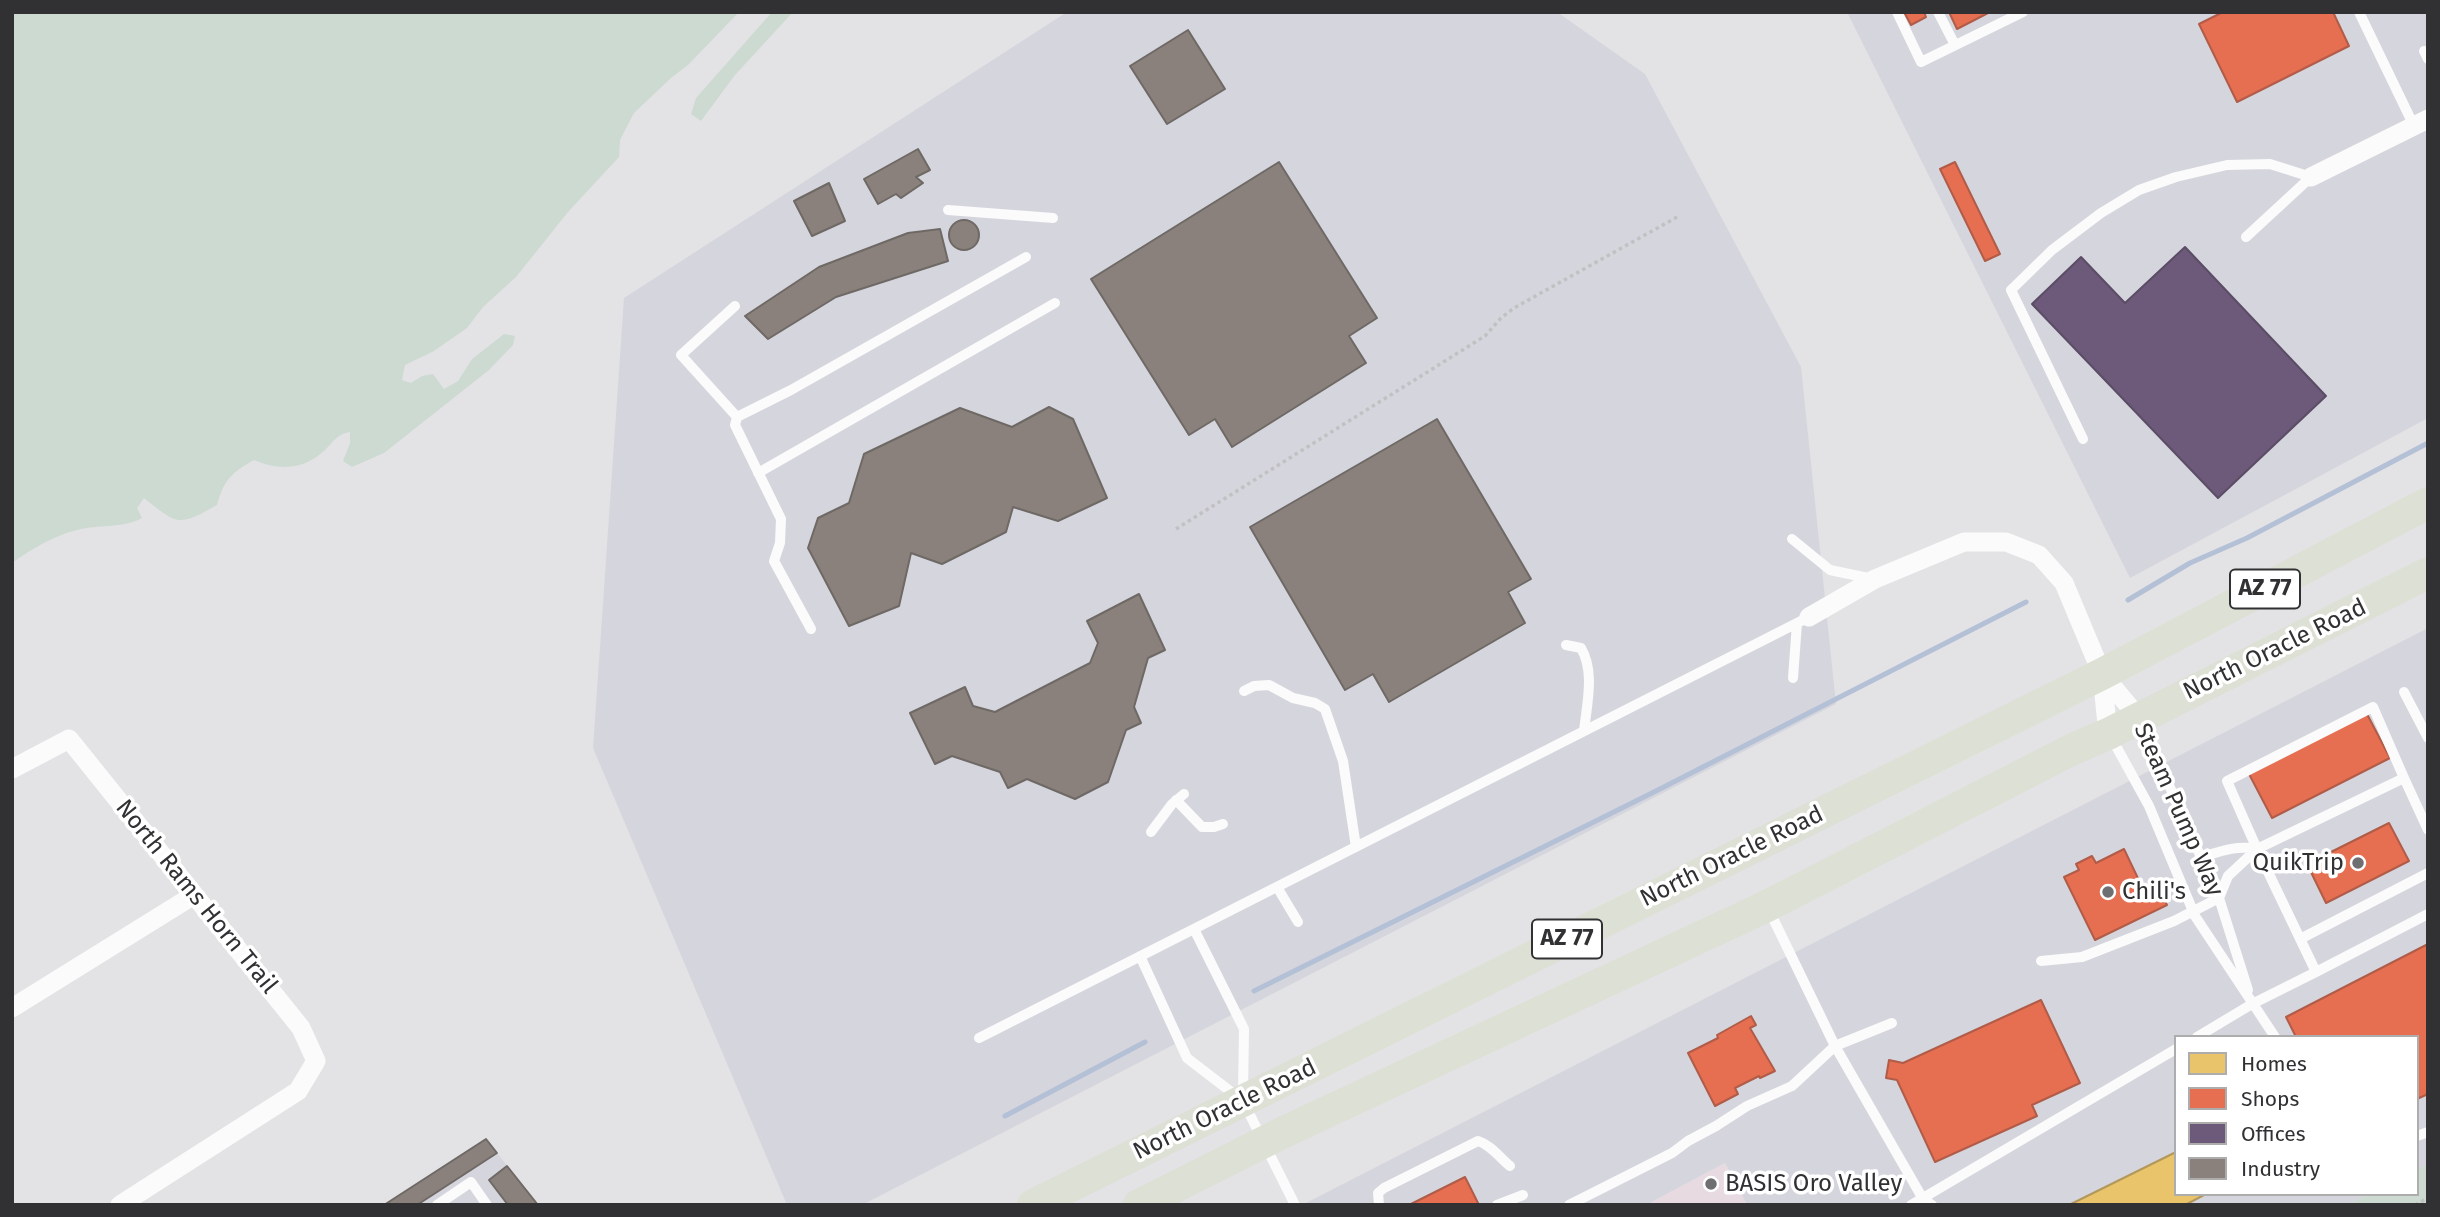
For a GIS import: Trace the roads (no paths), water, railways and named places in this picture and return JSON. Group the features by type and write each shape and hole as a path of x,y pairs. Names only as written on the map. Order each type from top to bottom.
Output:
{"highway":[{"name":"North Oracle Road","path":"1033,1205 2102,674 2428,503"},
{"name":"North Oracle Road","path":"1139,1205 1264,1143 1767,906 2073,749 2108,734 2428,573"}],"street":[{"path":"2311,177 2421,122"},
{"name":"Steam Pump Way","path":"1803,620 1874,579 1964,542 2006,542 2039,555 2064,583 2102,674 2139,718"},
{"path":"2102,674 2108,734"},
{"name":"North Rams Horn Trail","path":"12,769 69,739 301,1028 316,1061 298,1091 120,1205"},
{"path":"12,1008 194,895"}],"lane":[{"path":"1897,12 1921,62 2010,15 2023,12"},
{"path":"1938,12 1955,45"},
{"path":"2359,12 2421,122"},
{"path":"2083,439 2011,290 2052,250 2101,213 2139,190 2176,177 2227,165 2270,164 2311,177 2246,237"},
{"path":"948,210 1053,218"},
{"path":"811,629 774,561 780,543 781,519 735,425 737,417 791,390 1026,257"},
{"path":"758,473 1055,303"},
{"path":"735,306 681,355 737,417"},
{"path":"1792,539 1830,570 1874,579"},
{"path":"1793,678 1803,620"},
{"path":"979,1038 1803,620"},
{"path":"1566,645 1581,648 1588,660 1584,731"},
{"path":"1244,691 1254,686 1269,685 1293,698 1315,703 1325,709 1343,761 1356,847"},
{"path":"2404,692 2428,738"},
{"path":"2316,972 2227,781 2373,707 2428,830"},
{"name":"Steam Pump Way","path":"2139,718 2219,898 2252,1004"},
{"name":"Steam Pump Way","path":"2108,734 2150,806 2193,911 2274,1035"},
{"path":"2041,961 2082,957 2219,898 2228,876 2257,849 2404,778"},
{"path":"1151,832 1160,817 1180,797 1202,827 1223,824"},
{"path":"2202,857 2234,847 2257,849"},
{"path":"2300,939 2428,873"},
{"path":"1277,887 1298,922"},
{"path":"1767,906 1835,1046 1927,1202"},
{"path":"2200,1035 2252,1004 2428,914"},
{"path":"1194,929 1244,1029 1242,1101"},
{"path":"1140,956 1187,1058 1242,1101 1295,1205"},
{"path":"1569,1205 1672,1153 1747,1106 1792,1086 1835,1046 1892,1023"},
{"path":"1911,1205 1927,1202 2174,1050"},
{"path":"1379,1205 1378,1193 1384,1188 1478,1141 1486,1144 1510,1166"},
{"path":"437,1205 471,1182 486,1205"},
{"path":"1497,1205 1523,1195"}],"waterway":[{"path":"2128,600 2190,563 2247,538 2428,443"},
{"path":"1254,991 1654,792 2026,602"},
{"path":"1005,1116 1145,1042"}],"place":[{"name":"QuikTrip","path":"2358,863"},
{"name":"Chili's","path":"2108,892"},
{"name":"BASIS Oro Valley","path":"1711,1184"}]}
